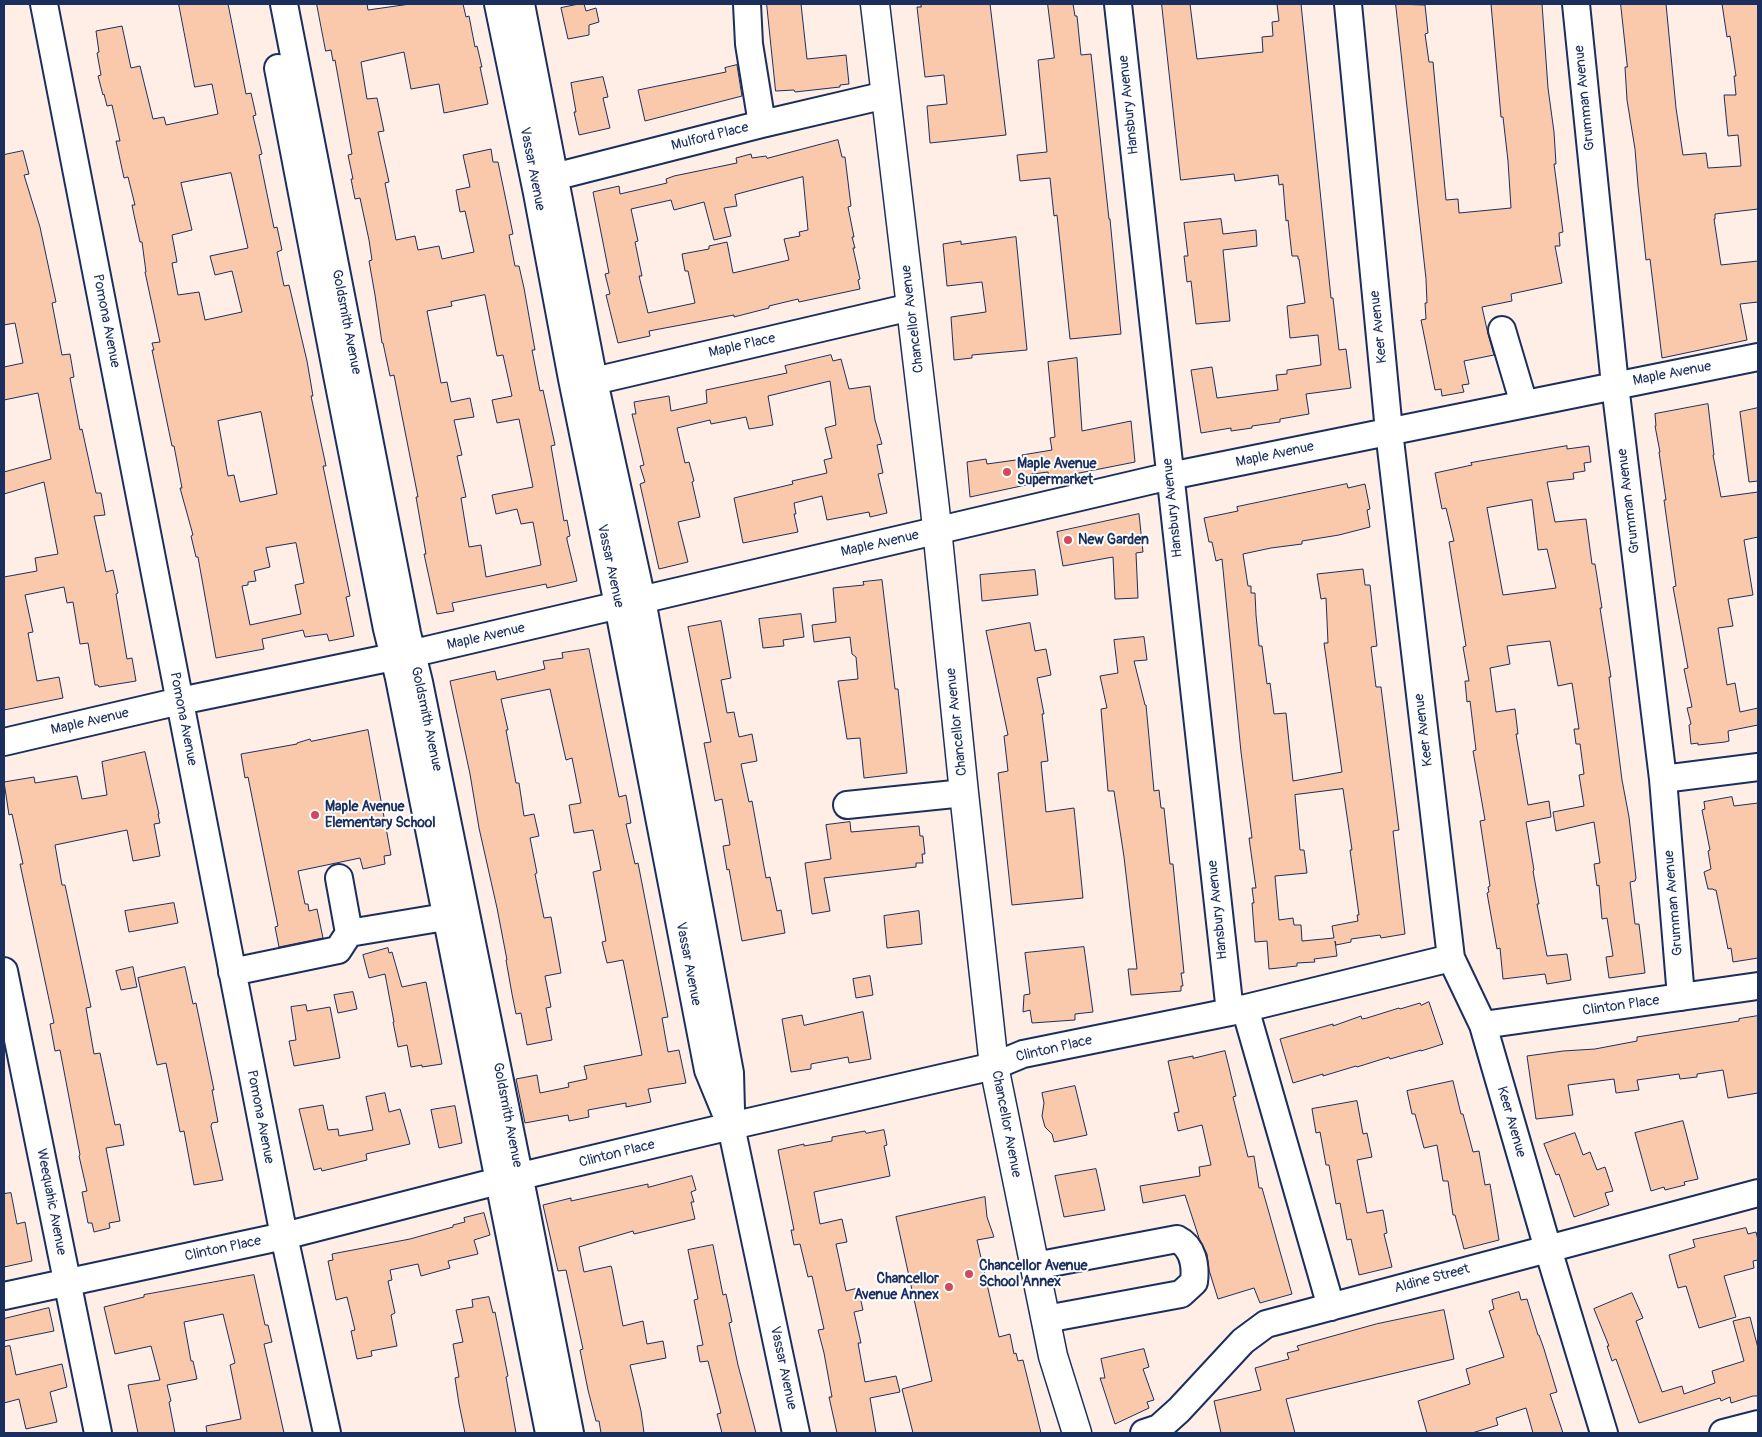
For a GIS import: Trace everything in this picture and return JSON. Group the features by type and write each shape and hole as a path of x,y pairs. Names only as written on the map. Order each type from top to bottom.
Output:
{"main road":[{"name":"Chancellor Avenue","path":"875,4 938,531 994,1066 1053,1356 1076,1433"}],"street":[{"name":"Pomona Avenue","path":"44,4 284,1236 327,1433"},
{"name":"Goldsmith Avenue","path":"266,4 289,75"},
{"name":"Goldsmith Avenue","path":"284,4 289,75 346,373 549,1379 570,1433"},
{"name":"Vassar Avenue","path":"498,4 545,179"},
{"name":"Vassar Avenue","path":"521,4 545,179 583,381 630,603 680,863 730,1073 731,1126 796,1433"},
{"path":"747,4 749,44 762,124"},
{"name":"Hansbury Avenue","path":"1118,4 1170,476 1237,1010 1331,1306"},
{"name":"Keer Avenue","path":"1348,4 1390,432 1451,958 1483,1025 1604,1433"},
{"name":"Grumman Avenue","path":"1576,4 1615,385 1663,779 1682,997"},
{"name":"Mulford Place","path":"545,179 762,124 886,95"},
{"name":"Maple Place","path":"583,381 911,307"},
{"path":"1502,330 1524,404"},
{"name":"Maple Avenue","path":"4,742 180,701 403,655 1170,476 1758,357"},
{"path":"1663,779 1758,767"},
{"path":"848,805 964,793"},
{"path":"232,972 338,950 349,933 339,878"},
{"path":"349,933 456,916"},
{"name":"Clinton Place","path":"4,1296 284,1236 509,1179 994,1066 1022,1054 1237,1010 1451,958"},
{"name":"Weequahic Avenue","path":"4,971 98,1433"},
{"name":"Clinton Place","path":"1483,1025 1758,986"},
{"name":"Aldine Street","path":"1144,1433 1159,1428 1243,1341 1266,1324 1758,1192"},
{"path":"1035,1266 1176,1239 1188,1247 1191,1254 1194,1282 1181,1294 1046,1319"},
{"name":"Goldsmith Avenue","path":"549,1379 549,1433"},
{"path":"1723,1433 1758,1424"}],"building":[{"path":"179,4 228,4 246,94 251,93 256,115 253,116 262,154 259,155 274,228 277,227 282,250 277,252 284,286 289,285 307,361 313,396 311,396 326,466 323,466 350,596 346,597 354,636 329,641 327,634 305,637 303,630 262,639 264,649 216,658 198,557 196,557 191,536 193,535 180,488 182,488 174,446 172,446 152,350 154,350 152,343 160,342 145,272 142,242 140,242 132,205 135,205 128,177 124,178 116,141 120,141 112,105 107,106 98,76 101,75 96,31 122,26 131,68 140,66 153,119 164,117 166,125 218,114 212,84 195,87","holes":["231,173 248,248 210,256 215,275 232,271 242,312 205,320 199,292 178,295 172,263 177,262 172,235 192,230 181,183","261,412 277,494 240,502 234,475 228,476 218,421","296,543 304,583 295,585 301,614 250,625 242,586 248,585 248,582 256,581 254,571 270,567 266,548"]},
{"path":"317,4 367,4 368,10 410,4 463,4 466,17 469,16 475,47 477,46 482,67 480,67 488,104 444,113 439,84 411,89 404,52 361,62 367,99 377,98 384,131 378,132 389,182 385,183 396,240 415,236 418,250 439,246 442,259 474,252 465,211 460,212 456,190 470,187 463,155 491,149 493,162 498,162 513,234 509,235 515,266 519,266 524,288 535,350 532,350 540,391 543,390 555,445 551,446 564,521 567,520 570,536 567,537 567,540 577,581 547,588 546,584 452,603 454,611 437,614 424,554 426,554 416,497 418,497 394,375 390,376 382,343 369,261 372,260 369,240 360,198 355,199 351,179 353,179 348,155 352,154 335,60 333,61 331,50 326,51","holes":["485,295 497,356 503,355 512,396 492,400 497,423 519,419 533,487 492,495 496,514 517,509 521,524 533,522 541,565 486,577 481,545 469,547 461,498 466,497 457,456 462,455 454,420 474,417 470,398 451,402 447,382 441,383 427,311 452,306 451,302"]},
{"path":"584,4 586,11 596,8 599,22 589,25 589,35 568,39 561,8"},
{"path":"767,4 801,4 807,59 846,55 849,84 840,85 840,87 795,92 794,90 776,91"},
{"path":"921,4 990,4 1006,135 930,143 927,106 947,104 944,75 925,77 917,7 921,7"},
{"path":"1048,4 1073,4 1075,16 1077,16 1081,55 1091,54 1121,334 1070,339 1057,215 1054,216 1050,178 1020,181 1017,155 1047,152 1038,60 1054,58"},
{"path":"1162,4 1190,4 1197,59 1263,52 1262,37 1273,36 1272,22 1279,21 1277,4 1301,4 1331,298 1333,298 1339,350 1346,349 1351,388 1306,394 1309,414 1280,419 1280,422 1252,426 1252,428 1231,431 1231,428 1201,433 1191,370 1212,367 1217,398 1278,390 1276,375 1287,374 1287,370 1321,365 1318,335 1290,338 1287,306 1305,303 1299,259 1298,256 1292,256 1288,220 1286,221 1283,184 1279,185 1278,175 1235,181 1234,174 1181,180"},
{"path":"1396,4 1425,5 1428,33 1425,34 1429,62 1433,62 1446,200 1458,199 1459,213 1511,208 1508,161 1503,117 1501,117 1491,4 1542,4 1548,88 1554,132 1556,164 1554,164 1563,232 1559,233 1560,246 1555,246 1562,283 1511,294 1512,301 1482,307 1494,355 1464,361 1469,384 1462,385 1464,392 1442,396 1441,389 1435,390 1421,320 1426,319 1426,279"},
{"path":"1621,4 1666,4 1676,108 1683,155 1706,153 1708,168 1741,166 1738,135 1728,136 1724,95 1736,95 1734,76 1736,76 1730,36 1727,37 1722,4 1758,4 1758,209 1715,214 1714,219 1721,265 1758,261 1758,302 1740,304 1747,340 1662,358 1650,259 1646,260 1635,149 1627,100 1625,67 1627,67"},
{"path":"737,65 742,96 645,121 638,90 726,72 725,68"},
{"path":"603,77 608,97 603,98 610,128 579,135 571,83"},
{"path":"838,140 842,157 845,157 851,206 848,207 854,237 852,237 855,248 853,248 860,279 858,280 860,289 799,302 798,299 734,317 734,315 649,331 650,336 618,343 606,295 610,294 605,274 609,273 593,192 619,186 620,194 667,183 666,179 674,176 737,163 736,158 751,154 752,158 766,156 767,158","holes":["803,177 808,230 799,232 800,236 784,239 789,260 733,273 727,242 709,246 709,249 682,254 695,303 648,313 639,276 642,276 635,242 638,241 631,209 671,200 674,210 704,202 714,240 731,236 724,208 737,206 735,195"]},
{"path":"23,151 29,174 24,175 40,227 56,302 52,303 62,355 70,354 74,377 70,378 80,430 82,429 96,493 101,493 105,515 94,516 106,572 113,570 127,659 132,658 136,681 99,687 95,685 88,643 80,644 73,602 67,603 64,587 25,595 33,632 28,633 37,681 59,677 63,698 4,710 4,577 37,571 35,558 58,554 44,482 4,494 4,472 51,459 38,393 4,400 4,367 23,363 15,323 4,325 4,155"},
{"path":"1221,219 1223,234 1256,230 1257,246 1223,250 1230,321 1196,324 1191,281 1187,282 1184,256 1188,256 1184,223"},
{"path":"1016,237 1027,350 972,355 972,358 954,360 951,317 986,312 982,282 947,286 943,244 961,241 961,244"},
{"path":"831,355 833,361 841,359 849,389 870,386 875,420 882,444 877,445 883,473 878,474 887,513 870,517 869,512 827,520 822,496 794,503 796,514 794,514 798,532 743,543 734,498 793,484 792,481 827,473 824,460 832,458 825,428 836,425 830,381 768,396 773,425 749,429 746,417 711,424 710,420 677,428 685,463 689,462 694,481 692,482 700,517 678,522 688,562 659,569 640,484 645,482 640,466 644,465 632,414 636,414 634,402 669,396 671,411 707,403 706,390 787,373 785,366"},
{"path":"1077,358 1082,431 1131,421 1135,462 1049,479 1048,472 1025,475 1026,485 970,497 967,462 986,459 987,464 1023,459 1022,455 1052,450 1050,438 1055,437 1048,362"},
{"path":"1708,404 1713,455 1721,497 1758,492 1758,537 1744,540 1753,595 1728,599 1733,626 1718,628 1727,685 1735,683 1740,712 1758,708 1758,725 1728,731 1729,741 1698,745 1698,743 1691,744 1689,725 1691,724 1687,708 1692,707 1684,669 1688,668 1673,587 1676,586 1655,414"},
{"path":"1758,408 1758,481 1749,482 1740,412"},
{"path":"1567,446 1567,449 1589,446 1591,462 1584,463 1585,471 1573,473 1574,479 1547,482 1555,522 1586,519 1592,564 1595,564 1636,878 1635,881 1630,882 1635,924 1639,924 1645,973 1609,978 1606,957 1613,956 1607,918 1602,919 1599,885 1597,886 1594,864 1600,863 1594,822 1556,831 1553,812 1584,806 1579,775 1584,774 1580,744 1576,744 1574,729 1579,729 1572,683 1558,686 1550,641 1507,646 1510,664 1490,668 1496,712 1515,709 1518,734 1516,734 1528,805 1549,801 1551,817 1526,822 1539,904 1537,904 1547,956 1567,954 1571,980 1547,984 1545,974 1503,979 1500,948 1497,949 1487,893 1490,886 1480,821 1485,820 1473,751 1476,750 1470,701 1467,702 1465,681 1469,681 1463,647 1466,646 1449,542 1454,541 1446,508 1442,509 1435,473 1472,465 1471,463","holes":["1532,500 1538,550 1547,549 1556,588 1503,595 1487,508"]},
{"path":"1347,484 1348,488 1365,484 1370,509 1367,510 1370,527 1339,535 1302,541 1302,544 1243,554 1248,586 1251,586 1251,593 1255,593 1259,646 1262,646 1267,684 1270,683 1274,714 1286,713 1293,781 1342,772 1324,643 1328,643 1326,598 1321,599 1317,574 1363,569 1365,585 1370,585 1377,646 1371,647 1376,687 1381,687 1399,830 1393,831 1405,934 1381,938 1380,935 1351,939 1351,942 1336,945 1335,941 1337,956 1314,959 1315,962 1297,963 1297,966 1269,969 1267,941 1255,942 1252,888 1256,888 1249,838 1252,838 1241,752 1222,559 1216,561 1212,542 1209,542 1204,518 1238,511 1237,507","holes":["1343,789 1352,850 1350,850 1359,915 1357,915 1358,921 1332,926 1334,938 1302,941 1301,925 1294,925 1293,918 1279,920 1275,876 1307,873 1304,850 1300,850 1295,795"]},
{"path":"1139,514 1143,552 1136,553 1138,598 1115,599 1113,557 1063,566 1057,532"},
{"path":"1035,570 1038,595 982,601 980,575"},
{"path":"882,580 895,689 898,689 907,773 864,778 860,738 847,739 838,681 858,679 856,657 852,654 850,637 814,642 812,625 836,622 833,588 864,585 863,582"},
{"path":"801,614 804,637 783,640 784,646 763,648 759,619"},
{"path":"721,621 731,678 721,680 727,713 734,712 739,737 752,734 757,761 741,764 749,802 752,801 766,878 770,877 777,911 781,910 785,933 742,941 723,846 730,845 722,799 715,801 704,743 711,742 688,627"},
{"path":"1030,623 1035,651 1046,649 1051,675 1037,678 1044,714 1042,714 1048,761 1041,762 1046,812 1074,808 1083,898 1012,905 998,773 1008,771 1004,736 1008,735 986,631"},
{"path":"1144,637 1147,660 1134,661 1146,705 1154,791 1159,790 1161,808 1164,808 1170,864 1173,864 1184,973 1181,973 1183,986 1181,986 1181,991 1131,995 1128,969 1137,969 1114,791 1108,791 1101,709 1107,708 1100,676 1118,673 1114,640"},
{"path":"589,649 619,797 626,795 631,823 626,824 635,864 638,863 668,1017 662,1018 668,1052 679,1050 686,1083 648,1089 651,1102 626,1107 626,1103 588,1110 589,1117 569,1121 568,1115 525,1123 516,1079 537,1075 540,1093 569,1087 568,1083 587,1079 584,1066 642,1055 623,960 607,963 602,942 606,941 593,872 601,870 593,830 574,833 569,805 581,803 572,758 566,760 550,689 501,699 524,816 534,814 539,836 530,838 537,873 535,874 544,918 551,917 561,973 545,976 551,1007 546,1008 552,1040 527,1045 521,1013 516,1014 497,908 450,681 495,671 497,680 545,669 543,661 563,658 562,653"},
{"path":"368,730 391,855 384,856 385,864 363,869 360,858 298,871 305,904 308,904 309,911 317,909 323,938 279,947 275,927 278,926 248,777 245,778 241,754 297,744 310,739 311,741"},
{"path":"145,752 159,814 160,823 154,824 160,856 133,861 127,830 55,845 62,885 65,885 91,1007 86,1008 94,1054 100,1053 115,1125 120,1124 124,1145 106,1148 120,1221 109,1223 110,1228 94,1232 92,1223 88,1223 82,1192 87,1191 60,1050 55,1051 50,1024 54,1023 20,864 23,864 12,814 9,815 4,782 34,777 35,783 77,776 82,799 107,795 102,762"},
{"path":"1732,797 1734,806 1758,803 1758,958 1733,962 1731,948 1728,949 1716,890 1708,889 1704,872 1711,869 1708,851 1710,850 1702,810 1705,809 1704,802"},
{"path":"850,822 851,832 919,826 920,836 923,836 925,854 922,854 923,863 916,863 916,867 824,878 830,911 812,914 805,863 831,859 826,825"},
{"path":"174,903 178,923 129,932 125,911"},
{"path":"919,911 922,944 887,948 884,916"},
{"path":"1084,947 1093,1012 1075,1014 1075,1020 1032,1023 1030,1010 1023,1012 1024,995 1030,994 1025,953"},
{"path":"388,948 389,953 392,952 402,987 426,982 442,1064 411,1067 407,1045 398,1047 385,974 369,978 363,955"},
{"path":"133,967 137,987 121,990 116,971"},
{"path":"185,967 193,1004 196,1003 214,1090 212,1090 218,1122 212,1123 211,1126 223,1180 194,1185 184,1131 180,1132 166,1063 157,1065 138,978"},
{"path":"870,976 873,995 856,998 853,979"},
{"path":"353,992 357,1009 338,1013 334,995"},
{"path":"1429,1002 1443,1044 1293,1083 1280,1039 1333,1024 1333,1026 1361,1016 1362,1019 1367,1018 1399,1008"},
{"path":"306,1005 307,1011 330,1007 340,1058 294,1066 289,1041 296,1040 291,1007"},
{"path":"863,1012 871,1059 849,1063 848,1057 811,1064 811,1069 791,1072 782,1019 802,1015 804,1025"},
{"path":"1758,1016 1758,1093 1728,1098 1723,1070 1697,1074 1697,1077 1680,1079 1679,1074 1637,1080 1639,1090 1616,1093 1614,1079 1568,1085 1573,1115 1536,1119 1527,1056 1595,1049 1637,1041 1637,1037 1739,1021 1739,1019"},
{"path":"1225,1051 1236,1096 1233,1097 1248,1157 1254,1156 1259,1188 1262,1188 1292,1294 1260,1303 1254,1288 1218,1299 1209,1270 1207,1254 1199,1238 1185,1195 1143,1203 1140,1186 1200,1176 1199,1167 1211,1165 1202,1125 1178,1131 1174,1113 1179,1112 1168,1061"},
{"path":"1453,1081 1473,1152 1479,1151 1485,1185 1490,1184 1499,1240 1464,1249 1455,1215 1453,1215 1448,1181 1443,1181 1437,1145 1424,1148 1415,1114 1412,1114 1407,1091"},
{"path":"1075,1086 1087,1135 1054,1142 1052,1134 1045,1127 1042,1116 1044,1103 1042,1093"},
{"path":"385,1093 389,1112 400,1109 410,1144 366,1154 367,1160 322,1171 321,1168 314,1170 299,1109 323,1105 328,1130 338,1129 339,1136 373,1130 366,1097"},
{"path":"1357,1101 1363,1134 1367,1133 1372,1157 1357,1160 1367,1213 1383,1210 1387,1233 1384,1234 1392,1267 1359,1275 1351,1239 1347,1240 1340,1203 1336,1204 1329,1165 1326,1165 1320,1132 1316,1133 1312,1109"},
{"path":"455,1106 462,1143 439,1148 431,1110"},
{"path":"1683,1121 1698,1179 1684,1182 1685,1185 1665,1190 1664,1187 1651,1191 1635,1133"},
{"path":"884,1130 887,1145 884,1146 890,1176 814,1192 820,1224 842,1219 847,1242 836,1244 846,1291 858,1288 863,1310 854,1312 861,1343 858,1343 865,1382 896,1376 900,1392 870,1398 876,1433 837,1433 829,1397 832,1397 824,1353 818,1330 824,1329 812,1276 808,1277 800,1244 794,1245 791,1230 794,1230 778,1150 804,1144 804,1146 832,1141 832,1137 865,1131 866,1133"},
{"path":"1575,1133 1583,1155 1590,1152 1597,1170 1605,1167 1613,1191 1605,1193 1609,1205 1574,1217 1559,1174 1556,1175 1544,1144"},
{"path":"1096,1169 1105,1210 1064,1217 1055,1176"},
{"path":"692,1176 696,1190 691,1192 694,1202 691,1202 695,1219 634,1234 633,1231 579,1247 584,1272 611,1266 623,1326 643,1321 647,1344 663,1341 666,1358 630,1365 644,1433 601,1433 599,1421 596,1421 588,1390 580,1350 583,1349 566,1270 558,1271 543,1205 571,1198 571,1201 648,1184 648,1187"},
{"path":"11,1193 17,1224 25,1222 32,1261 4,1267 4,1194"},
{"name":"Chancellor Avenue Annex","path":"985,1197 987,1217 994,1237 977,1240 999,1337 1010,1334 1014,1354 1016,1353 1018,1361 1023,1360 1041,1433 913,1433 902,1389 932,1381 896,1217"},
{"path":"484,1213 490,1235 474,1240 478,1254 448,1261 450,1268 421,1276 418,1264 390,1270 392,1280 388,1281 395,1313 391,1315 397,1346 371,1351 372,1356 357,1359 351,1331 355,1330 347,1297 336,1300 328,1261 333,1260 332,1254 410,1239 453,1227 453,1225 465,1222 464,1218"},
{"path":"1746,1228 1748,1234 1756,1232 1758,1260 1753,1261 1754,1268 1724,1276 1736,1317 1699,1328 1686,1286 1678,1288 1669,1255 1695,1247 1693,1240"},
{"path":"713,1245 723,1295 726,1294 732,1322 729,1323 738,1365 756,1433 722,1433 717,1414 721,1413 708,1361 700,1362 697,1346 703,1345 694,1300 698,1299 688,1250"},
{"path":"254,1275 265,1325 268,1325 272,1342 264,1344 284,1433 207,1433 206,1426 241,1419 230,1365 235,1363 223,1314 184,1322 191,1361 193,1361 197,1379 167,1385 175,1433 138,1433 128,1385 160,1380 151,1346 115,1354 104,1307 144,1297 144,1295"},
{"path":"1519,1292 1521,1300 1527,1299 1544,1349 1557,1392 1550,1394 1563,1433 1533,1433 1526,1408 1496,1418 1498,1425 1472,1433 1427,1433 1418,1401 1470,1384 1466,1369 1504,1357 1489,1311 1494,1309 1492,1300"},
{"path":"1632,1293 1643,1318 1636,1321 1662,1392 1682,1386 1684,1394 1715,1383 1712,1371 1744,1361 1733,1321 1750,1317 1758,1348 1758,1396 1731,1403 1730,1397 1721,1401 1720,1398 1639,1423 1616,1359 1612,1361 1607,1346 1609,1346 1594,1309"},
{"path":"489,1297 493,1313 495,1312 508,1376 506,1377 516,1433 465,1433 459,1404 455,1378 459,1377 453,1344 463,1342 456,1310 473,1307 472,1300"},
{"path":"49,1308 54,1331 4,1341 4,1319"},
{"path":"1444,1310 1454,1359 1286,1399 1295,1433 1221,1433 1214,1401 1261,1390 1255,1368 1289,1359 1287,1353 1299,1350 1297,1346 1376,1324"},
{"path":"10,1346 16,1375 62,1364 67,1387 50,1392 57,1422 26,1429 19,1399 4,1403 4,1347"},
{"path":"1144,1349 1149,1367 1143,1369 1154,1400 1147,1402 1149,1408 1115,1424 1100,1378 1105,1378 1101,1359"}],"place":[{"name":"Maple Avenue Supermarket","path":"1007,472"},
{"name":"New Garden","path":"1068,540"},
{"name":"Maple Avenue Elementary School","path":"315,815"},
{"name":"Chancellor Avenue School Annex","path":"969,1274"},
{"name":"Chancellor Avenue Annex","path":"949,1287"}]}
